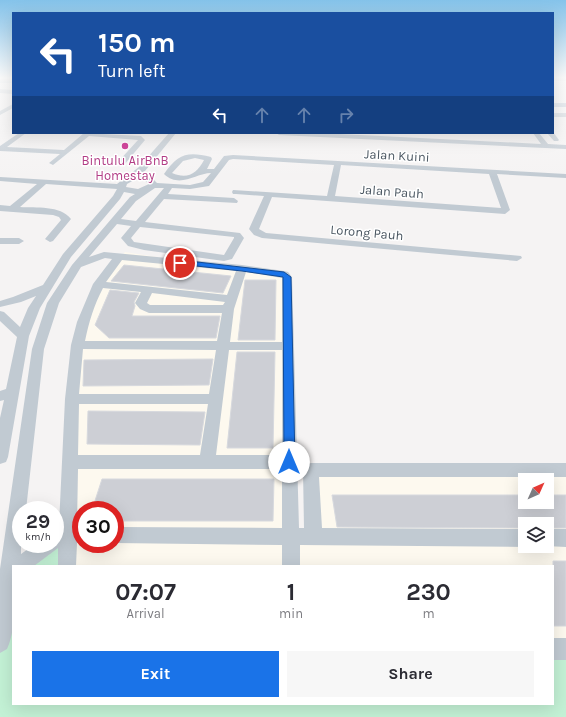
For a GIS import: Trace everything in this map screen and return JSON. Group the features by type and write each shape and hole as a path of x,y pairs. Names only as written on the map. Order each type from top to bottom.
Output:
{"street":[{"path":"554,115 565,116"},
{"path":"0,149 22,134"},
{"path":"53,163 88,134 122,134 139,137 142,139 121,162"},
{"path":"0,457 6,394 23,336 34,308 67,256 117,197 124,184 142,169 172,134"},
{"path":"333,134 406,136 478,143 566,147"},
{"path":"474,134 478,143"},
{"path":"537,134 546,146"},
{"path":"551,134 556,140"},
{"path":"541,139 566,140"},
{"path":"0,149 65,152"},
{"path":"202,171 208,159 185,156 180,158 168,174 179,178 198,174 202,171 218,172"},
{"name":"Jalan Kuini","path":"218,172 227,158 233,157 566,176"},
{"path":"330,199 338,164"},
{"path":"0,179 124,184 141,177 150,182 170,186 197,187 206,184 218,172"},
{"name":"Jalan Pauh","path":"162,196 235,197 270,195 504,211 506,210 493,173"},
{"path":"12,209 45,182"},
{"path":"124,184 129,191 150,182"},
{"path":"21,501 38,349 53,303 78,265 92,247 133,199 150,182"},
{"path":"114,221 138,224 237,235 239,238 230,256 226,258 131,244 126,238 138,224 162,196 170,186"},
{"name":"Lorong Pauh","path":"270,195 254,229 257,234 265,236 517,258"},
{"path":"0,208 55,212 62,215 66,219 50,239"},
{"path":"0,241 19,241"},
{"path":"92,247 104,255 242,268 284,274 287,277 291,565"},
{"path":"78,265 104,255"},
{"path":"66,565 65,536 70,462 72,399 77,345 86,311 98,284 119,257"},
{"path":"207,462 229,304 242,268"},
{"path":"98,284 148,290 229,304"},
{"path":"0,304 17,300 46,287"},
{"path":"148,290 141,303 144,307 149,309 229,304"},
{"path":"0,316 23,336"},
{"path":"77,345 288,346"},
{"path":"72,399 216,399"},
{"path":"70,462 289,462"},
{"path":"313,536 311,470 566,470"},
{"path":"124,535 518,538"},
{"path":"554,538 566,538"},
{"path":"0,642 14,553"},
{"path":"24,565 29,558 36,553"},
{"path":"554,650 566,649"}],"shaded area":[{"path":"125,252 287,277 290,536 313,537 311,470 566,470 566,649 554,649 554,565 67,565 76,348 98,284"}],"green space":[{"path":"42,553 60,553 66,565 24,565"},
{"path":"12,581 12,705 554,705 554,649 566,649 566,717 0,717 0,642"}],"building":[{"path":"124,265 231,276 223,293 111,281"},
{"path":"245,280 276,280 275,340 238,340"},
{"path":"110,290 139,293 134,302 135,306 132,316 220,316 216,338 109,338 95,325"},
{"path":"237,352 275,352 273,448 227,448"},
{"path":"213,359 209,385 83,386 84,360"},
{"path":"88,411 205,412 200,445 87,444"},
{"path":"102,479 274,479 273,521 124,521 124,501 95,501"},
{"path":"332,495 518,495 518,509 554,509 554,495 566,495 566,528 554,528 554,517 518,517 518,528 337,527"},
{"path":"553,561 566,561 566,626 554,626"}],"place":[{"name":"Bintulu AirBnB Homestay","path":"125,146"}],"route":[{"path":"180,263 242,268 286,275 288,280 289,462"}]}
